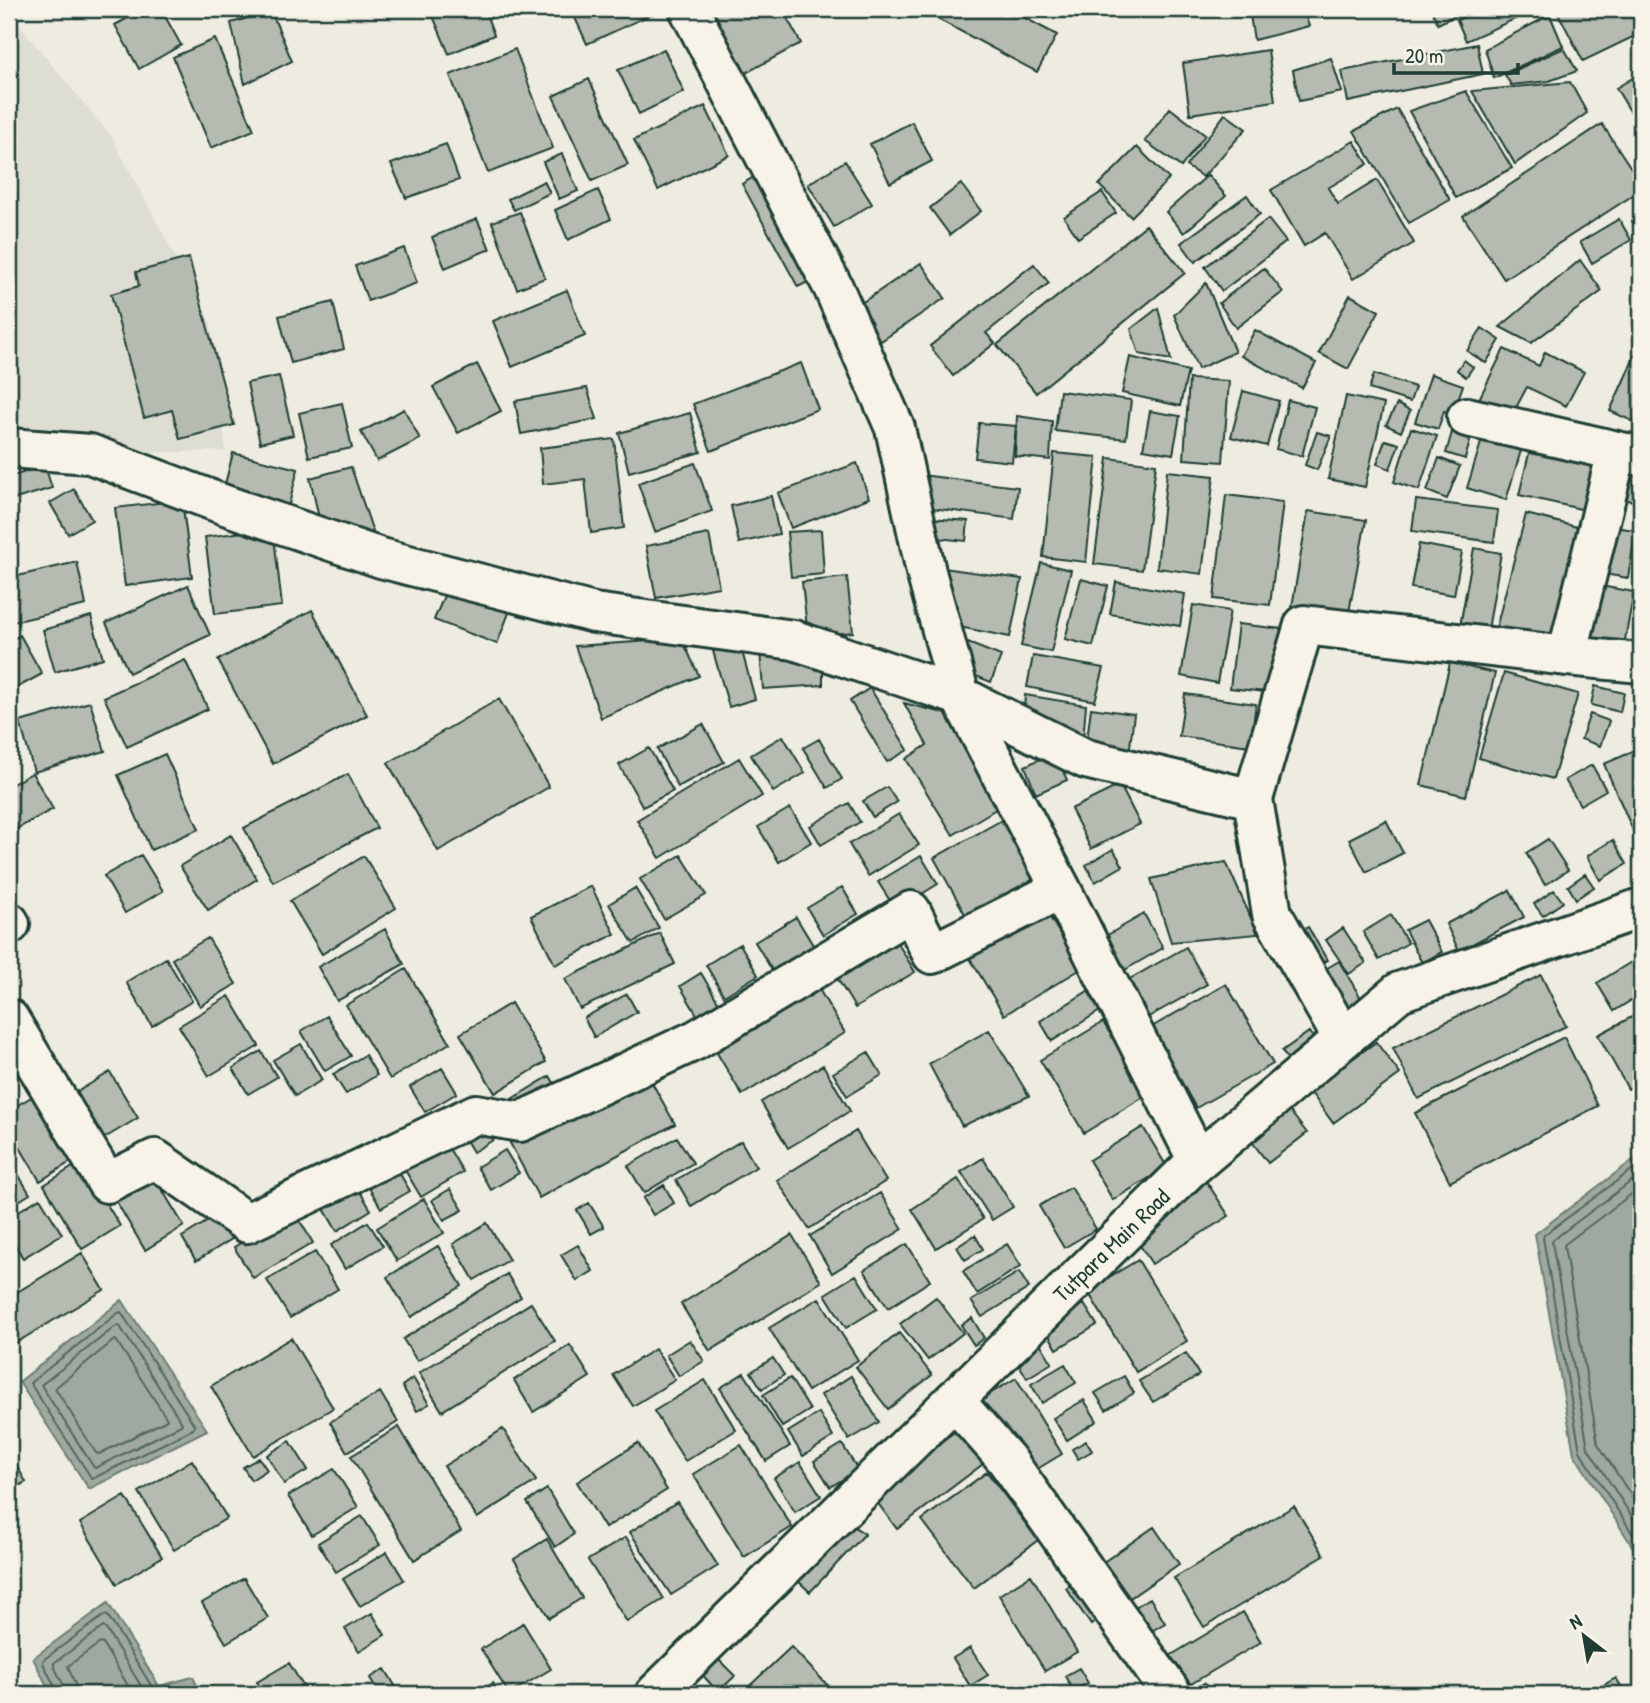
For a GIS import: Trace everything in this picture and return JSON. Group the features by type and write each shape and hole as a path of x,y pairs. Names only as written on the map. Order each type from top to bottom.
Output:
{"street":[{"path":"689,9 833,287 895,428 926,572 960,696 1198,1161"},
{"path":"1467,417 1629,454 1567,656"},
{"path":"9,448 90,454 225,505 381,558 594,613 794,640 960,696 1086,759 1253,799"},
{"path":"1343,1039 1272,915 1253,799 1304,625 1641,663"},
{"path":"9,1019 107,1183 155,1159 247,1223 476,1114 520,1122 696,1040 911,911 932,954 1061,889"},
{"name":"Tutpara Main Road","path":"655,1694 1198,1161 1399,992 1641,908"},
{"path":"954,1400 1006,1458 1172,1694"}],"shaded area":[{"path":"9,13 111,136 211,324 226,451 90,454 9,448"}],"water":[{"path":"1641,1154 1641,1560 1574,1454 1535,1234"},
{"path":"122,1300 207,1430 89,1489 19,1382"},
{"path":"108,1603 159,1686 193,1677 201,1694 51,1694 33,1658"}],"building":[{"path":"144,9 161,9 181,45 139,69 115,25"},
{"path":"430,9 484,9 494,35 449,54"},
{"path":"571,9 652,9 654,13 587,44"},
{"path":"708,9 782,9 801,43 744,74"},
{"path":"919,9 1008,9 1057,35 1037,72"},
{"path":"1249,9 1303,9 1309,26 1254,40"},
{"path":"1431,9 1469,9 1438,24"},
{"path":"1482,9 1537,9 1466,41 1457,20"},
{"path":"1556,9 1630,9 1641,33 1583,61"},
{"path":"271,11 292,61 245,84 231,23"},
{"path":"1550,15 1563,46 1494,78 1485,49"},
{"path":"215,39 254,130 211,148 173,57"},
{"path":"1477,44 1483,74 1348,102 1342,71"},
{"path":"1564,48 1577,71 1549,81 1511,85 1505,75"},
{"path":"515,49 553,148 488,173 450,75"},
{"path":"664,49 684,92 639,114 618,70"},
{"path":"1268,50 1275,101 1190,114 1183,63"},
{"path":"1331,58 1342,92 1299,101 1293,70"},
{"path":"1641,73 1641,129 1616,88"},
{"path":"589,79 628,165 592,181 553,96"},
{"path":"1570,82 1587,113 1515,164 1472,91"},
{"path":"1466,91 1512,168 1456,198 1409,111"},
{"path":"705,106 729,155 658,190 634,140"},
{"path":"1170,108 1205,135 1181,167 1145,141"},
{"path":"1397,109 1450,200 1409,223 1354,131"},
{"path":"1225,114 1246,129 1203,177 1186,166"},
{"path":"912,122 932,161 890,183 870,144"},
{"path":"1602,124 1641,183 1641,190 1504,279 1463,216"},
{"path":"1354,141 1368,164 1328,188 1338,204 1377,180 1414,243 1353,279 1325,233 1304,246 1271,190"},
{"path":"446,144 459,180 406,198 391,164"},
{"path":"1137,147 1169,179 1131,217 1099,185"},
{"path":"562,154 578,191 559,199 543,162"},
{"path":"845,161 872,204 834,227 808,184"},
{"path":"761,173 818,277 798,287 742,184"},
{"path":"1208,175 1226,196 1184,233 1166,212"},
{"path":"544,181 550,193 514,210 508,199"},
{"path":"961,184 981,211 950,235 930,208"},
{"path":"598,190 611,219 568,240 555,210"},
{"path":"1102,192 1116,213 1078,238 1064,217"},
{"path":"1247,195 1260,214 1195,262 1181,243"},
{"path":"520,212 545,278 517,289 492,222"},
{"path":"1641,216 1641,237 1632,221"},
{"path":"477,219 490,249 445,268 432,237"},
{"path":"1268,219 1286,242 1222,291 1205,267"},
{"path":"1619,219 1631,240 1592,263 1580,242"},
{"path":"1146,225 1185,273 1036,393 997,345"},
{"path":"404,248 417,283 368,301 355,266"},
{"path":"189,258 234,425 180,439 172,410 144,418 111,294 139,286 136,272"},
{"path":"1580,260 1602,291 1531,343 1500,327"},
{"path":"921,263 945,298 872,347 848,312"},
{"path":"1034,264 1049,283 986,333 995,343 953,376 930,346"},
{"path":"1264,268 1283,292 1236,328 1219,303"},
{"path":"1206,283 1235,352 1198,369 1174,315"},
{"path":"567,290 585,336 512,367 493,321"},
{"path":"1350,295 1379,311 1348,369 1319,353"},
{"path":"333,302 344,349 291,363 279,316"},
{"path":"1158,308 1171,360 1139,354 1131,329"},
{"path":"1482,328 1500,340 1486,363 1467,351"},
{"path":"1255,330 1316,363 1302,388 1241,356"},
{"path":"1641,342 1641,425 1610,411"},
{"path":"1504,349 1539,366 1545,352 1584,372 1566,406 1527,387 1509,421 1476,405"},
{"path":"1130,357 1188,371 1180,406 1122,393"},
{"path":"1464,360 1473,367 1466,377 1457,370"},
{"path":"801,363 818,409 711,451 693,404"},
{"path":"477,364 501,411 458,433 433,387"},
{"path":"1374,374 1415,387 1410,402 1369,389"},
{"path":"1431,374 1463,385 1453,414 1444,411 1438,429 1415,422"},
{"path":"279,376 293,435 260,443 247,383"},
{"path":"1189,379 1229,381 1223,462 1184,459"},
{"path":"587,388 597,419 521,434 515,401"},
{"path":"1060,391 1131,400 1126,439 1055,431"},
{"path":"1243,391 1279,401 1267,446 1231,437"},
{"path":"1346,396 1384,404 1365,487 1328,479"},
{"path":"1288,400 1315,407 1302,456 1276,449"},
{"path":"342,403 352,448 309,457 299,413"},
{"path":"1397,404 1410,411 1401,432 1386,425"},
{"path":"404,409 420,439 377,461 361,432"},
{"path":"1150,411 1180,416 1173,454 1143,449"},
{"path":"690,413 701,452 629,472 619,433"},
{"path":"1017,416 1052,421 1050,460 1015,456"},
{"path":"1455,422 1474,427 1465,459 1446,453"},
{"path":"979,423 1016,426 1012,462 975,458"},
{"path":"1411,428 1437,436 1419,490 1394,482"},
{"path":"1317,432 1331,436 1317,470 1305,465"},
{"path":"1484,433 1523,444 1506,500 1467,488"},
{"path":"614,439 624,528 591,533 585,479 543,484 540,448"},
{"path":"1385,440 1399,444 1390,469 1377,464"},
{"path":"1532,441 1606,457 1594,512 1519,495"},
{"path":"233,453 298,469 288,508 223,492"},
{"path":"1054,453 1097,457 1086,562 1043,557"},
{"path":"1108,458 1156,464 1142,570 1094,564"},
{"path":"1439,458 1460,466 1447,499 1427,491"},
{"path":"695,463 712,511 655,532 638,483"},
{"path":"857,463 869,498 791,528 778,493"},
{"path":"45,466 52,488 9,501 9,477"},
{"path":"1626,466 1641,469 1641,502 1621,499"},
{"path":"351,467 376,541 321,527 310,478"},
{"path":"1167,471 1214,476 1202,574 1157,568"},
{"path":"921,475 1018,487 1014,519 916,506"},
{"path":"74,489 92,520 68,534 50,503"},
{"path":"1226,495 1283,502 1270,605 1214,599"},
{"path":"771,496 779,534 739,543 731,506"},
{"path":"182,500 192,577 125,586 115,508"},
{"path":"1416,500 1498,510 1494,542 1412,531"},
{"path":"1308,511 1366,520 1347,623 1291,613"},
{"path":"1526,514 1585,529 1556,643 1496,628"},
{"path":"930,518 968,521 966,541 928,537"},
{"path":"1606,526 1636,530 1628,578 1598,573"},
{"path":"273,528 282,606 215,614 205,537"},
{"path":"821,530 824,574 791,577 787,532"},
{"path":"709,534 719,587 656,598 646,546"},
{"path":"1419,544 1462,552 1454,595 1411,588"},
{"path":"1474,548 1501,553 1488,630 1460,626"},
{"path":"77,562 86,605 9,623 9,578"},
{"path":"1041,563 1071,570 1051,652 1021,646"},
{"path":"936,567 1022,579 1010,637 944,624"},
{"path":"847,577 853,632 808,637 802,582"},
{"path":"1081,579 1108,586 1093,646 1065,639"},
{"path":"1116,582 1185,594 1180,626 1110,614"},
{"path":"188,585 210,635 129,673 106,623"},
{"path":"1595,585 1634,592 1624,645 1586,638"},
{"path":"448,586 510,610 497,644 434,620"},
{"path":"1193,605 1230,611 1217,683 1181,676"},
{"path":"312,610 367,715 273,764 218,660"},
{"path":"91,616 103,658 55,672 43,630"},
{"path":"1238,624 1282,629 1274,693 1230,688"},
{"path":"20,635 42,674 9,692 9,641"},
{"path":"682,639 699,676 601,718 575,646"},
{"path":"968,643 1001,656 991,682 958,669"},
{"path":"740,644 755,699 729,707 713,651"},
{"path":"760,651 823,660 823,685 763,689"},
{"path":"1033,656 1104,668 1095,701 1027,687"},
{"path":"185,660 208,709 127,747 104,697"},
{"path":"1450,663 1495,673 1466,796 1421,785"},
{"path":"1504,673 1578,694 1553,779 1479,758"},
{"path":"1595,686 1624,693 1620,712 1591,705"},
{"path":"870,688 908,750 887,762 850,701"},
{"path":"1185,694 1256,704 1250,746 1179,736"},
{"path":"1025,695 1086,705 1083,740 1023,723"},
{"path":"499,699 549,787 438,851 388,763"},
{"path":"90,702 105,751 34,772 20,722"},
{"path":"904,703 967,719 1014,798 953,835 906,759 927,745"},
{"path":"1091,708 1134,714 1128,763 1085,755"},
{"path":"1590,714 1609,721 1600,746 1581,739"},
{"path":"703,724 724,762 678,787 657,749"},
{"path":"783,736 805,773 773,792 751,755"},
{"path":"819,739 842,779 827,788 803,748"},
{"path":"649,748 673,791 643,807 619,765"},
{"path":"1641,748 1641,849 1604,764"},
{"path":"1055,752 1067,780 1036,794 1025,766"},
{"path":"165,754 199,829 151,850 118,775"},
{"path":"739,758 762,796 660,858 637,820"},
{"path":"1592,765 1606,790 1580,805 1565,780"},
{"path":"32,773 53,809 9,833 9,786"},
{"path":"348,774 377,828 273,882 244,828"},
{"path":"1120,785 1140,824 1091,849 1071,809"},
{"path":"887,787 897,802 873,817 863,801"},
{"path":"849,803 860,822 821,845 810,826"},
{"path":"790,808 811,842 779,862 758,827"},
{"path":"899,814 919,845 868,876 849,844"},
{"path":"1009,816 1046,883 971,925 934,858"},
{"path":"1386,820 1403,853 1366,872 1349,839"},
{"path":"231,835 257,879 208,910 180,866"},
{"path":"1548,839 1568,870 1545,885 1526,853"},
{"path":"1613,840 1627,864 1600,880 1587,856"},
{"path":"1113,849 1123,866 1095,882 1086,865"},
{"path":"141,855 163,891 125,913 104,876"},
{"path":"681,855 706,895 664,919 640,879"},
{"path":"364,856 396,908 322,954 290,901"},
{"path":"921,856 938,884 896,910 878,882"},
{"path":"1226,862 1258,934 1171,942 1151,879"},
{"path":"1585,874 1594,887 1576,899 1568,886"},
{"path":"591,886 615,934 555,965 531,916"},
{"path":"842,887 858,914 823,935 807,908"},
{"path":"635,888 659,928 633,943 609,904"},
{"path":"1510,890 1524,917 1459,951 1446,924"},
{"path":"1554,890 1563,902 1543,916 1534,904"},
{"path":"1045,909 1081,969 1004,1015 968,955"},
{"path":"1144,914 1163,948 1123,971 1104,937"},
{"path":"1391,915 1408,943 1379,960 1363,932"},
{"path":"796,917 819,955 778,980 755,942"},
{"path":"1425,920 1442,952 1422,963 1405,930"},
{"path":"1308,927 1327,960 1309,971 1291,937"},
{"path":"1343,928 1366,963 1349,974 1326,940"},
{"path":"385,929 404,964 337,1001 318,967"},
{"path":"891,932 915,972 855,1008 831,968"},
{"path":"660,933 675,964 580,1009 565,979"},
{"path":"208,938 236,984 200,1006 172,959"},
{"path":"740,944 758,975 724,996 706,965"},
{"path":"1186,947 1207,984 1143,1020 1123,983"},
{"path":"166,958 192,1001 152,1026 126,982"},
{"path":"1636,959 1641,967 1641,994 1614,1011 1597,983"},
{"path":"1339,961 1362,1000 1335,1016 1312,977"},
{"path":"406,969 450,1043 390,1079 346,1005"},
{"path":"701,973 724,1012 703,1025 680,986"},
{"path":"1541,975 1566,1026 1418,1099 1393,1048"},
{"path":"1226,984 1273,1064 1196,1108 1150,1028"},
{"path":"817,986 845,1033 742,1095 714,1048"},
{"path":"1088,991 1100,1011 1052,1041 1040,1021"},
{"path":"627,994 637,1012 594,1037 584,1018"},
{"path":"229,996 259,1046 209,1076 179,1026"},
{"path":"511,1003 546,1062 495,1093 460,1034"},
{"path":"1641,1012 1641,1082 1628,1089 1598,1035"},
{"path":"327,1016 351,1056 325,1071 301,1031"},
{"path":"1103,1022 1147,1095 1084,1133 1040,1060"},
{"path":"989,1030 1029,1096 962,1126 929,1064"},
{"path":"1309,1032 1321,1048 1293,1067 1282,1051"},
{"path":"1564,1037 1598,1106 1450,1182 1415,1113"},
{"path":"1376,1042 1400,1074 1333,1123 1309,1090"},
{"path":"301,1044 322,1080 295,1096 273,1060"},
{"path":"261,1051 277,1077 248,1094 233,1068"},
{"path":"868,1052 882,1075 847,1096 833,1073"},
{"path":"365,1055 377,1075 346,1094 333,1074"},
{"path":"823,1065 850,1111 788,1148 761,1102"},
{"path":"442,1068 457,1093 425,1112 410,1087"},
{"path":"645,1070 675,1124 539,1198 510,1143"},
{"path":"110,1072 138,1118 98,1142 70,1096"},
{"path":"550,1076 560,1093 520,1117 510,1100"},
{"path":"40,1092 80,1156 40,1181 9,1129 9,1110"},
{"path":"1289,1110 1307,1133 1268,1163 1250,1139"},
{"path":"490,1119 500,1136 473,1152 463,1135"},
{"path":"1143,1127 1167,1167 1113,1200 1089,1160"},
{"path":"856,1131 886,1181 809,1229 777,1180"},
{"path":"677,1137 693,1163 644,1193 628,1166"},
{"path":"444,1140 463,1172 421,1197 402,1165"},
{"path":"741,1141 756,1167 691,1206 676,1180"},
{"path":"505,1150 519,1173 491,1190 477,1167"},
{"path":"983,1158 1013,1207 992,1220 961,1172"},
{"path":"9,1159 30,1194 9,1207"},
{"path":"81,1162 120,1226 82,1249 44,1185"},
{"path":"397,1169 410,1191 381,1208 368,1186"},
{"path":"152,1173 184,1226 145,1250 113,1196"},
{"path":"958,1179 983,1219 936,1248 912,1209"},
{"path":"1206,1181 1229,1216 1152,1264 1134,1236"},
{"path":"354,1182 371,1210 337,1231 320,1202"},
{"path":"664,1185 674,1203 653,1215 643,1198"},
{"path":"1071,1187 1096,1229 1064,1248 1039,1206"},
{"path":"450,1189 463,1210 444,1220 432,1200"},
{"path":"880,1193 903,1229 832,1273 810,1236"},
{"path":"40,1198 62,1234 23,1258 9,1235 9,1217"},
{"path":"424,1199 444,1233 397,1261 377,1228"},
{"path":"589,1203 604,1227 591,1234 577,1210"},
{"path":"294,1211 313,1243 253,1278 234,1247"},
{"path":"218,1215 232,1239 196,1261 182,1237"},
{"path":"368,1222 383,1246 345,1269 331,1245"},
{"path":"487,1223 509,1260 474,1280 453,1244"},
{"path":"792,1235 821,1282 710,1351 681,1304"},
{"path":"975,1235 983,1249 965,1260 957,1247"},
{"path":"907,1244 930,1281 888,1308 864,1270"},
{"path":"1007,1244 1021,1266 977,1294 963,1271"},
{"path":"578,1245 593,1271 577,1281 561,1255"},
{"path":"438,1246 462,1286 411,1317 387,1277"},
{"path":"315,1252 338,1289 290,1318 267,1280"},
{"path":"82,1253 104,1290 9,1347 9,1297"},
{"path":"1138,1260 1187,1341 1136,1372 1087,1290"},
{"path":"1019,1272 1029,1288 982,1317 971,1301"},
{"path":"507,1274 521,1297 417,1361 403,1339"},
{"path":"856,1275 877,1309 846,1328 825,1294"},
{"path":"936,1297 963,1333 928,1360 900,1324"},
{"path":"819,1298 858,1360 808,1391 769,1328"},
{"path":"531,1303 555,1341 442,1411 419,1373"},
{"path":"1084,1304 1097,1325 1057,1349 1045,1328"},
{"path":"972,1318 984,1338 974,1345 961,1325"},
{"path":"899,1333 932,1375 888,1409 856,1367"},
{"path":"291,1338 333,1408 253,1456 211,1386"},
{"path":"1037,1338 1052,1363 1027,1378 1012,1353"},
{"path":"690,1340 704,1361 679,1376 666,1355"},
{"path":"570,1345 590,1377 533,1412 514,1380"},
{"path":"655,1349 675,1380 633,1406 613,1375"},
{"path":"1186,1353 1199,1375 1153,1402 1139,1381"},
{"path":"773,1358 784,1375 762,1389 751,1372"},
{"path":"1065,1364 1076,1383 1042,1403 1031,1384"},
{"path":"744,1373 790,1446 766,1461 720,1388"},
{"path":"851,1376 879,1422 849,1440 821,1395"},
{"path":"1124,1376 1134,1393 1106,1410 1095,1393"},
{"path":"413,1378 429,1404 417,1411 402,1386"},
{"path":"790,1378 810,1410 782,1427 763,1395"},
{"path":"1016,1378 1062,1454 1011,1485 965,1409"},
{"path":"705,1380 736,1430 685,1461 654,1411"},
{"path":"380,1392 398,1422 347,1452 330,1422"},
{"path":"1084,1400 1097,1421 1067,1440 1053,1418"},
{"path":"819,1413 833,1437 803,1456 788,1432"},
{"path":"399,1427 461,1531 414,1560 351,1456"},
{"path":"503,1429 536,1481 477,1518 444,1466"},
{"path":"957,1430 983,1464 897,1529 871,1494"},
{"path":"290,1441 308,1470 284,1484 267,1455"},
{"path":"1086,1441 1092,1451 1078,1459 1072,1449"},
{"path":"638,1443 667,1490 605,1528 577,1482"},
{"path":"842,1444 858,1470 830,1487 814,1461"},
{"path":"741,1445 792,1527 744,1557 693,1474"},
{"path":"9,1452 26,1482 9,1491"},
{"path":"259,1458 267,1470 251,1480 243,1467"},
{"path":"192,1460 227,1518 174,1550 139,1492"},
{"path":"800,1462 821,1496 795,1512 774,1478"},
{"path":"334,1469 358,1507 312,1535 288,1496"},
{"path":"987,1472 1038,1540 974,1588 922,1520"},
{"path":"547,1489 574,1534 555,1547 527,1502"},
{"path":"125,1496 162,1557 117,1584 80,1523"},
{"path":"677,1502 718,1566 671,1595 630,1532"},
{"path":"1294,1506 1324,1555 1204,1627 1174,1578"},
{"path":"827,1509 865,1534 810,1592 771,1556"},
{"path":"362,1516 380,1545 336,1572 318,1543"},
{"path":"1154,1527 1179,1564 1091,1625 1066,1588"},
{"path":"626,1537 664,1599 627,1622 588,1560"},
{"path":"547,1539 582,1598 549,1618 514,1559"},
{"path":"387,1552 404,1580 360,1606 343,1579"},
{"path":"1031,1575 1077,1652 1045,1671 999,1595"},
{"path":"244,1578 268,1618 226,1643 202,1603"},
{"path":"1150,1598 1165,1623 1117,1652 1102,1627"},
{"path":"1243,1612 1261,1642 1181,1690 1163,1660"},
{"path":"372,1613 385,1635 359,1651 345,1629"},
{"path":"523,1623 551,1669 509,1694 481,1649"},
{"path":"791,1647 833,1691 829,1694 741,1694"},
{"path":"970,1648 988,1675 970,1686 953,1658"},
{"path":"715,1656 735,1676 718,1692 699,1671"},
{"path":"289,1663 308,1694 265,1694 257,1682"},
{"path":"1079,1668 1088,1683 1073,1691 1065,1676"},
{"path":"385,1669 399,1692 395,1694 380,1694 370,1678"},
{"path":"1616,1678 1626,1694 1588,1694"},
{"path":"493,1683 500,1694 475,1694"},
{"path":"1204,1683 1211,1694 1188,1694 1188,1693"}]}
